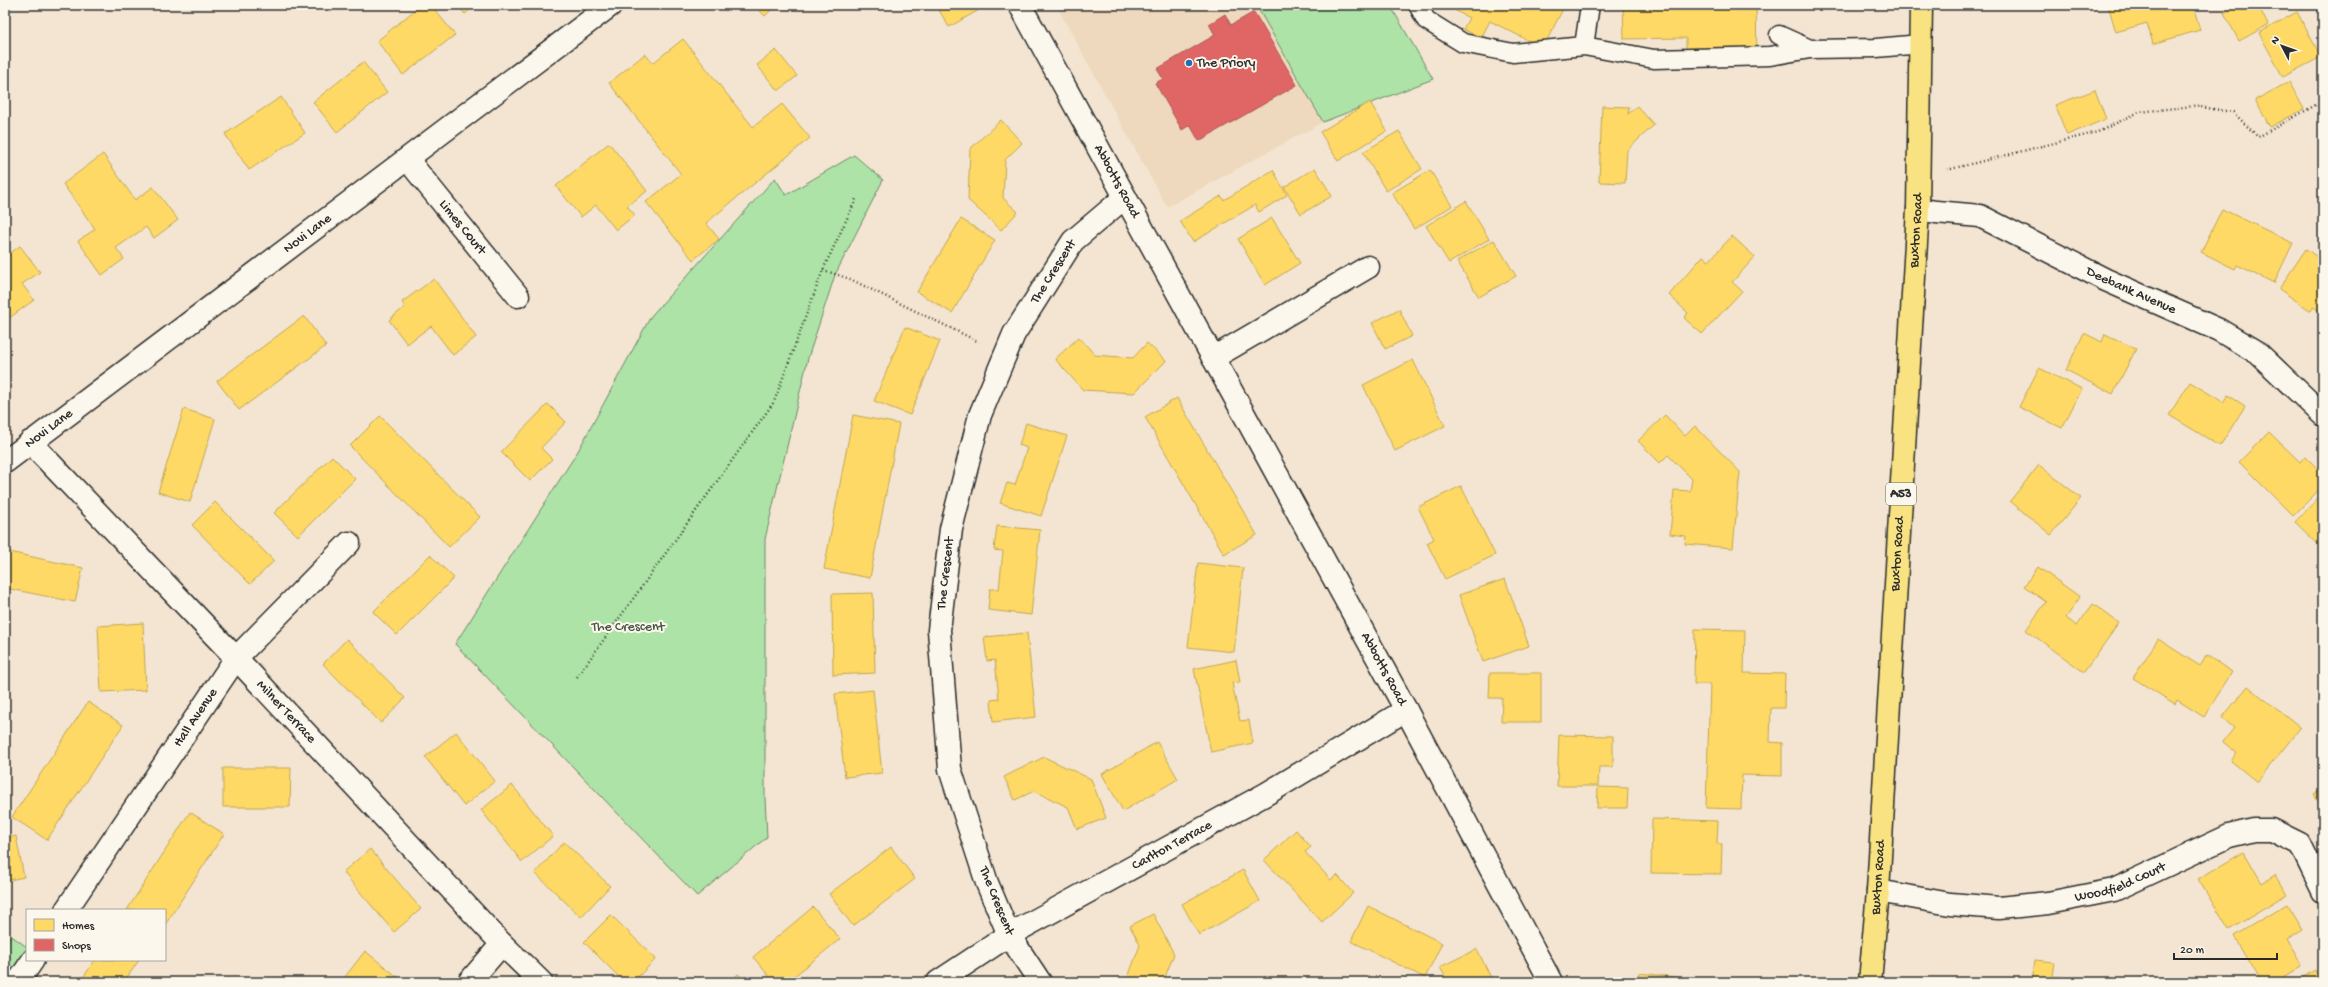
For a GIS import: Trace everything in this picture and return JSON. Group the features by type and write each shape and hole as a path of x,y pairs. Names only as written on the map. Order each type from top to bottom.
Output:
{"highway":[{"name":"Buxton Road","path":"1870,982 1878,891 1927,210 1921,5"}],"street":[{"name":"Novi Lane","path":"5,462 610,5"},
{"name":"Abbotts Road","path":"1020,5 1406,710 1551,982"},
{"name":"Limes Court","path":"407,159 518,296"},
{"name":"The Crescent","path":"1040,982 1008,935 987,883 950,769 939,630 952,529 980,415 1014,334 1073,241 1125,197"},
{"name":"Deebank Avenue","path":"1927,210 1980,216 2106,280 2219,330 2258,353 2323,414"},
{"path":"1213,358 1368,267"},
{"name":"Milner Terrace","path":"30,442 236,658 502,944 541,982"},
{"name":"Hall Avenue","path":"67,909 236,658 349,543"},
{"name":"Carlton Terrace","path":"938,982 1008,935 1266,794 1406,710"},
{"name":"Woodfield Court","path":"1878,891 1950,904 1999,908 2048,903 2114,890 2229,836 2254,830 2272,830 2300,844 2323,891"},
{"path":"469,982 502,944"},
{"path":"18,982 31,961"}],"lane":[{"path":"1418,5 1426,20 1463,43 1513,53 1584,46 1654,59 1770,56 1810,49 1876,48 1921,44"},
{"path":"1584,46 1590,5"},
{"path":"1779,34 1810,49"}],"path":[{"path":"1927,210 1942,171 2098,132 2139,112 2194,106 2233,112 2258,137 2323,101"},
{"path":"577,677 774,402 823,270 857,197"},
{"path":"823,270 850,279 1005,356"}],"shaded area":[{"name":"The Priory","path":"1056,5 1256,5 1323,122 1167,207"}],"green space":[{"path":"1256,5 1390,5 1433,79 1323,122"},
{"name":"The Crescent","path":"854,155 883,180 835,275 808,358 765,539 765,798 767,837 697,896 455,644 578,451 651,316 775,178 786,195"},
{"path":"5,937 13,937 26,946 27,961 18,982 5,982"}],"building: Homes":[{"path":"421,5 431,5 455,35 403,75 377,41"},
{"path":"457,5 476,5 465,14"},
{"path":"754,5 776,5 765,16"},
{"path":"936,5 985,5 986,6 949,27"},
{"path":"1445,5 1565,5 1543,48 1490,21 1481,38 1463,29 1469,18"},
{"path":"1623,5 1756,5 1757,56 1686,58 1686,38 1624,39"},
{"path":"2108,5 2193,5 2200,30 2153,44 2147,23 2116,32"},
{"path":"2240,5 2258,5 2268,25 2239,41 2224,13"},
{"path":"2297,12 2321,57 2283,77 2259,33"},
{"path":"683,39 753,127 782,104 810,138 706,223 719,239 693,260 646,202 681,174 609,83 645,54 653,63"},
{"path":"776,50 797,76 778,91 757,65"},
{"path":"363,62 387,92 337,132 313,102"},
{"path":"2289,82 2304,109 2270,127 2255,100"},
{"path":"2095,90 2106,119 2067,135 2055,105"},
{"path":"281,97 305,133 249,170 225,134"},
{"path":"1370,102 1387,131 1338,161 1320,132"},
{"path":"1602,106 1629,107 1628,114 1637,106 1654,125 1627,150 1625,183 1599,182"},
{"path":"1001,120 1022,143 1005,160 1003,198 1018,212 1001,230 968,200 970,149"},
{"path":"1399,131 1422,169 1386,191 1363,152"},
{"path":"609,143 647,191 627,206 635,215 616,230 596,205 581,217 556,186"},
{"path":"103,154 135,200 153,187 178,220 154,238 146,227 116,248 124,259 102,275 78,241 95,229 63,184"},
{"path":"1315,168 1332,196 1301,214 1284,187"},
{"path":"1273,170 1287,195 1259,212 1255,205 1193,242 1180,221 1221,196 1224,200"},
{"path":"1430,170 1452,206 1414,229 1392,193"},
{"path":"1466,201 1489,239 1449,263 1426,226"},
{"path":"2222,209 2293,243 2274,283 2237,265 2235,269 2201,252"},
{"path":"1272,218 1300,263 1265,285 1238,239"},
{"path":"961,219 995,240 952,313 917,292"},
{"path":"1732,236 1755,257 1732,282 1742,291 1702,334 1684,318 1688,313 1669,295 1703,256 1709,261"},
{"path":"1494,240 1516,276 1479,297 1457,261"},
{"path":"20,246 40,272 22,284 34,300 5,321 5,257"},
{"path":"2306,249 2323,261 2323,313 2313,307 2311,311 2279,289"},
{"path":"434,279 476,337 453,355 431,326 407,344 389,320 405,307 402,302"},
{"path":"1399,309 1412,336 1385,349 1372,323"},
{"path":"304,316 326,346 239,410 217,381"},
{"path":"905,327 940,341 910,415 874,401"},
{"path":"2084,333 2102,342 2105,334 2136,349 2113,394 2066,370"},
{"path":"1079,337 1095,355 1133,358 1147,343 1166,361 1134,393 1083,390 1055,359"},
{"path":"1413,360 1445,426 1395,451 1363,385"},
{"path":"2039,368 2082,389 2062,428 2019,407"},
{"path":"2190,382 2223,402 2228,395 2245,406 2220,446 2169,415"},
{"path":"1177,398 1257,535 1224,554 1145,417"},
{"path":"548,404 566,422 541,448 552,459 530,481 501,452"},
{"path":"184,409 215,419 190,502 158,492"},
{"path":"853,415 899,424 870,578 824,569"},
{"path":"1665,415 1685,436 1695,426 1740,472 1733,548 1685,544 1686,536 1670,534 1674,490 1690,491 1692,479 1668,455 1660,463 1638,441"},
{"path":"380,416 480,517 449,547 350,446"},
{"path":"1026,423 1067,436 1041,516 1000,503 1007,483 1015,485 1027,448 1019,445"},
{"path":"2269,432 2300,462 2305,456 2323,474 2323,486 2293,516 2239,462"},
{"path":"332,456 355,479 298,536 274,513"},
{"path":"2039,465 2081,498 2051,535 2010,501"},
{"path":"1461,486 1495,555 1445,579 1427,543 1434,539 1418,507"},
{"path":"2323,493 2323,549 2295,522"},
{"path":"215,502 274,561 250,584 192,525"},
{"path":"997,526 1040,530 1031,615 988,610 990,589 999,589 1003,551 994,550"},
{"path":"5,551 83,568 75,602 5,588"},
{"path":"430,555 454,578 397,635 373,612"},
{"path":"1198,563 1243,568 1234,652 1188,647"},
{"path":"2038,567 2080,597 2066,618 2077,626 2093,604 2119,623 2084,672 2026,630 2046,602 2024,586"},
{"path":"1505,579 1529,646 1483,662 1459,595"},
{"path":"873,593 875,673 833,675 832,594"},
{"path":"143,623 146,690 101,692 98,626"},
{"path":"1695,629 1745,630 1744,673 1785,674 1784,708 1771,708 1770,742 1782,743 1782,776 1742,775 1741,809 1706,808 1710,684 1694,684"},
{"path":"1027,633 1036,717 993,722 991,700 999,699 995,660 987,661 984,637"},
{"path":"347,639 405,698 381,723 323,664"},
{"path":"2158,639 2200,666 2206,655 2232,672 2204,717 2177,700 2175,704 2133,678"},
{"path":"1236,660 1240,682 1232,683 1240,721 1249,720 1253,743 1211,752 1194,669"},
{"path":"1490,673 1541,673 1541,722 1501,722 1502,698 1489,698"},
{"path":"2248,686 2300,728 2257,782 2231,761 2237,753 2223,742 2234,728 2222,718"},
{"path":"873,690 882,773 845,777 835,694"},
{"path":"88,702 123,725 47,840 12,817"},
{"path":"456,732 495,781 464,806 425,757"},
{"path":"1559,735 1613,736 1613,767 1599,767 1598,786 1557,786"},
{"path":"1157,742 1178,779 1123,811 1102,774"},
{"path":"1044,757 1091,779 1106,818 1077,829 1068,807 1034,791 1015,800 1004,777"},
{"path":"223,768 291,768 290,807 223,807"},
{"path":"512,785 553,836 522,862 481,810"},
{"path":"1598,787 1628,788 1627,808 1597,808"},
{"path":"2323,789 2323,811 2314,794"},
{"path":"190,812 224,834 166,923 166,909 128,909"},
{"path":"1652,819 1718,821 1717,844 1722,844 1721,874 1651,873"},
{"path":"1296,830 1311,847 1305,852 1331,880 1337,875 1353,893 1322,922 1264,860"},
{"path":"16,836 24,877 5,881 5,838"},
{"path":"564,842 610,886 581,917 535,873"},
{"path":"891,847 915,879 853,926 829,894"},
{"path":"370,849 421,909 394,932 343,872"},
{"path":"2244,852 2262,883 2275,875 2287,895 2229,930 2198,879"},
{"path":"1243,870 1260,901 1199,935 1182,904"},
{"path":"2287,904 2303,930 2287,940 2302,966 2276,982 2261,982 2234,936"},
{"path":"1368,906 1442,943 1425,978 1351,941"},
{"path":"813,907 840,939 787,982 774,982 753,957"},
{"path":"1153,914 1174,954 1163,982 1122,982 1127,980 1140,945 1130,926"},
{"path":"611,915 656,959 633,982 624,982 584,942"},
{"path":"1477,949 1493,982 1448,982 1440,967"},
{"path":"365,951 399,978 395,982 341,982"},
{"path":"2035,960 2055,962 2053,976 2081,979 2080,982 2032,982"},
{"path":"94,961 138,961 124,982 80,982"},
{"path":"2316,970 2323,982 2296,982"},
{"path":"1639,973 1692,979 1692,982 1637,982"},
{"path":"738,974 747,982 730,982"}],"building: Shops":[{"path":"1254,12 1297,85 1199,141 1190,125 1182,130 1155,83 1163,79 1157,69 1215,35 1209,24 1225,14 1231,25"}],"place":[{"name":"The Priory","path":"1189,63"}]}
